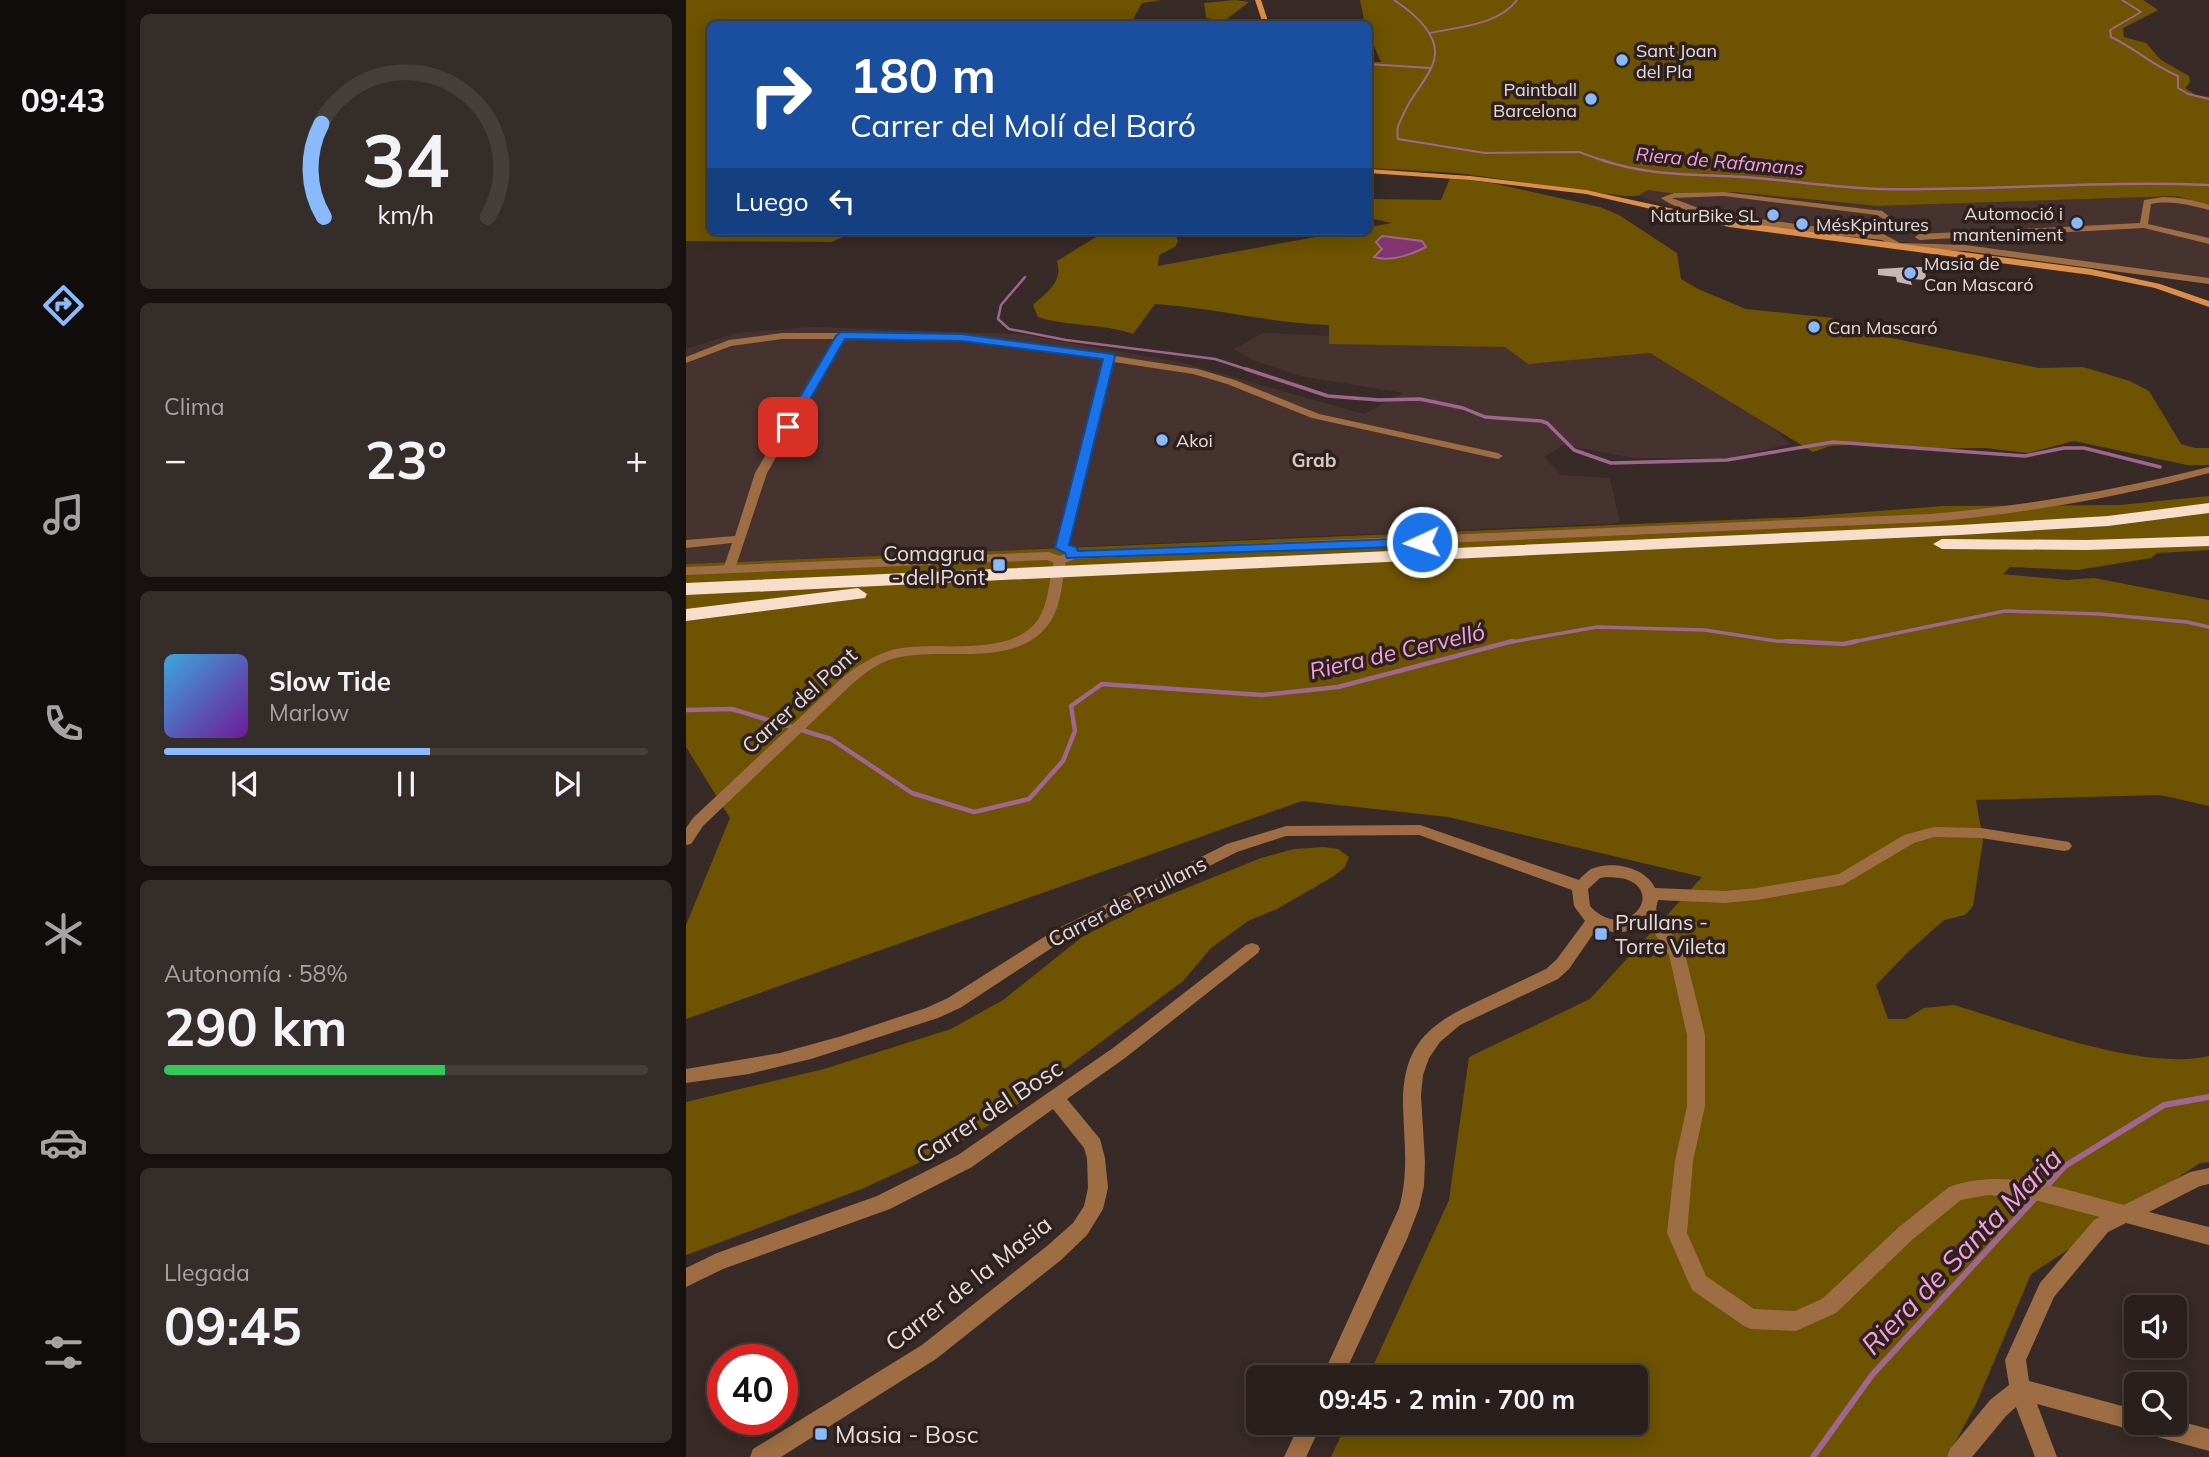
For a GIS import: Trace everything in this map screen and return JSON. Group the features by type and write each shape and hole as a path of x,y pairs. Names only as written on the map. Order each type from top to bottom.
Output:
{"highway":[{"path":"686,589 1960,530 2108,521 2209,508"},
{"path":"686,602 1691,558 2038,539 2209,521"},
{"path":"1937,544 2087,545 2209,541"},
{"path":"686,615 863,593"}],"main road":[{"path":"1258,0 1265,21"},
{"path":"1372,171 1470,178 1586,192 1718,223 2119,277 2177,292 2209,304"}],"street":[{"path":"1884,238 1881,235 1886,217 1880,213 1724,194 1674,195 1665,198 1675,206 1719,215 1884,238 1898,246 1965,248 2209,281"},
{"path":"2144,225 2147,202 2153,200 2171,199 2209,208"},
{"path":"1833,238 1884,238 2144,225 2209,241"},
{"path":"1945,235 1943,242 1965,248"},
{"path":"2167,281 2209,287"},
{"path":"686,359 712,348 743,340 782,336 961,338 1110,356 1210,374 1316,416 1498,456"},
{"path":"729,569 761,473 841,336"},
{"name":"Carrer del Pont","path":"692,823 875,660 895,653 938,648 988,649 1010,644 1038,629 1049,610 1110,356"},
{"path":"686,570 1061,557 1930,518 2065,502 2209,470"},
{"path":"686,544 740,539"},
{"path":"686,841 692,823"},
{"name":"Carrer de Prullans","path":"686,1076 721,1073 835,1046 932,1013 954,1003 1061,934 1231,848 1286,831 1420,830 1581,887"},
{"path":"1650,903 1757,894 1843,879 1909,839 1934,832 1981,833 2064,846"},
{"path":"1650,903 1642,919 1619,925 1595,919 1580,904 1581,887 1595,874 1617,871 1639,879 1677,954 1696,1035 1696,1106 1684,1161 1677,1234 1699,1283 1751,1319 1796,1321 1829,1306 1906,1233 1956,1193 1988,1186 2027,1189 2209,1236"},
{"path":"1338,1365 1404,1224 1410,1204 1415,1168 1411,1081 1420,1053 1439,1029 1454,1020 1552,974 1575,949 1595,919"},
{"name":"Carrer del Bosc","path":"686,1278 717,1262 906,1193 965,1161 1119,1053 1252,949"},
{"name":"Carrer de la Masia","path":"761,1457 929,1352 1054,1253 1080,1229 1093,1209 1098,1188 1096,1158 1093,1144 1055,1098"},
{"path":"2046,1457 2020,1389 2015,1360 2047,1290 2101,1226 2197,1178 2209,1176"},
{"path":"2020,1389 2124,1417"},
{"path":"1958,1457 1998,1408 2020,1389"},
{"path":"2187,1434 2209,1440"},
{"path":"1295,1457 1305,1435"}],"shaded area":[{"path":"686,0 1162,0 1142,3 1132,21 707,21 707,235 846,235 832,242 686,241"},
{"path":"1235,0 1249,2 1224,21 1206,18 1204,3"},
{"path":"1360,0 2143,0 2158,10 2123,28 2124,37 2146,43 2161,60 2189,76 2190,82 2185,88 2196,95 2209,97 2209,206 2177,196 1877,206 1734,192 1669,193 1648,190 1637,196 1624,196 1457,173 1372,168 1372,62 1381,62 1372,41 1372,21 1364,21"},
{"path":"1450,178 1492,183 1600,207 1619,215 1677,253 1681,279 1746,309 1833,318 1832,326 2039,368 2083,367 2130,381 2149,391 2181,444 2209,448 2209,465 2187,465 2074,441 2028,453 1985,448 1911,449 1866,444 1830,446 1813,452 1650,353 1528,364 1505,347 1329,344 1329,325 1155,304 1133,334 1038,317 1033,305 1056,280 1057,261 1099,235 1176,235 1178,241 1175,247 1159,255 1158,266 1326,235 1372,235 1372,226 1392,223 1372,219 1372,199 1441,200"},
{"path":"1648,190 1670,193 1732,192 1877,206 2177,196 2209,206 2209,284 1697,214 1637,196"},
{"path":"1382,236 1422,241 1426,247 1400,257 1374,257 1382,249 1376,242"},
{"path":"813,327 1019,334 1180,362 1364,414 1403,393 1300,376 1253,360 1234,349 1263,333 1660,351 1749,406 1790,444 1730,458 1634,458 1563,445 1544,457 1561,475 1610,478 1620,523 686,564 686,349 736,333"},
{"path":"2209,496 2209,550 2157,553 2151,558 2078,570 2010,567 2003,574 2067,580 2094,578 2209,600 2209,806 2160,795 1976,800 1983,840 1973,906 1965,915 1944,920 1876,985 1888,1019 1906,1019 1924,1008 1954,1005 2117,1052 2150,1058 2209,1056 2209,1162 2200,1163 2031,1274 1976,1404 1947,1457 1331,1457 1341,1435 1648,1435 1648,1365 1373,1365 1449,1200 1469,1057 1590,999 1702,877 1448,817 1302,801 686,1019 686,925 730,818 686,747 686,564 1800,517 1943,506 2120,505"},
{"path":"1294,849 1338,849 1349,857 1345,867 1277,909 1248,921 1211,948 1183,981 988,1126 947,1150 864,1188 686,1255 686,1102 824,1069 951,1029 1003,1000 1082,937 1137,908 1261,858"}],"building":[{"name":"Masia de Can Mascaró","path":"1925,267 1926,280 1910,279 1912,285 1897,282 1896,277 1878,275 1878,269"}],"waterway":[{"name":"Riera de Rafamans","path":"1394,0 1411,12 1426,28 1434,46 1435,56 1429,72 1399,123 1398,139 1485,153 1579,152 1607,162"},
{"path":"1430,33 1489,20 1500,15 1517,0"},
{"path":"2122,0 2141,12 2110,30 2111,37 2178,76 2178,88 2188,94 2209,99"},
{"path":"1372,64 1430,68"},
{"name":"Riera de Rafamans","path":"1602,160 1654,172 1760,178 1863,188 2209,185"},
{"path":"1025,277 1001,305 998,319 1009,329 1066,340 1215,359 1252,371"},
{"path":"1246,369 1328,396 1379,400 1420,399 1463,408 1485,417 1541,421 1547,423 1574,450 1611,463 1727,460 1833,442 2025,456 2064,448 2084,448 2160,467"},
{"name":"Riera de Cervelló","path":"1851,642 2005,611 2100,614 2187,622 2209,627"},
{"name":"Riera de Cervelló","path":"1506,643 1597,627 1705,630 1776,641 1820,643"},
{"name":"Riera de Cervelló","path":"686,710 732,709 831,739 912,793 974,812 1029,799 1063,761 1075,731 1071,706 1102,684 1262,695 1338,687 1513,641"},
{"name":"Riera de Cervelló","path":"1786,641 1820,643"},
{"name":"Riera de Cervelló","path":"1851,642 1857,641"},
{"name":"Riera de Cervelló","path":"1820,643 1851,642"},
{"name":"Riera de Cervelló","path":"1820,643 1826,643"},
{"name":"Riera de Santa Maria","path":"2044,1189 2065,1166 2164,1105 2209,1097"},
{"name":"Riera de Santa Maria","path":"1813,1457 1872,1375 2038,1195"}],"place":[{"name":"Sant Joan del Pla","path":"1622,60"},
{"name":"Paintball Barcelona","path":"1591,99"},
{"name":"NaturBike SL","path":"1773,215"},
{"name":"Automoció i manteniment","path":"2077,223"},
{"name":"MésKpintures","path":"1802,224"},
{"name":"Masia de Can Mascaró","path":"1910,273"},
{"name":"Can Mascaró","path":"1814,327"},
{"name":"Akoi","path":"1162,440"},
{"name":"Comagrua - del Pont","path":"999,565"},
{"name":"Prullans - Torre Vileta","path":"1601,934"},
{"name":"Masia - Bosc","path":"821,1434"}],"district":[{"name":"Grab","path":"1314,460"}],"route":[{"path":"788,427 841,336 961,338 1110,356 1062,548 1071,550 1072,555 1422,542"}]}
